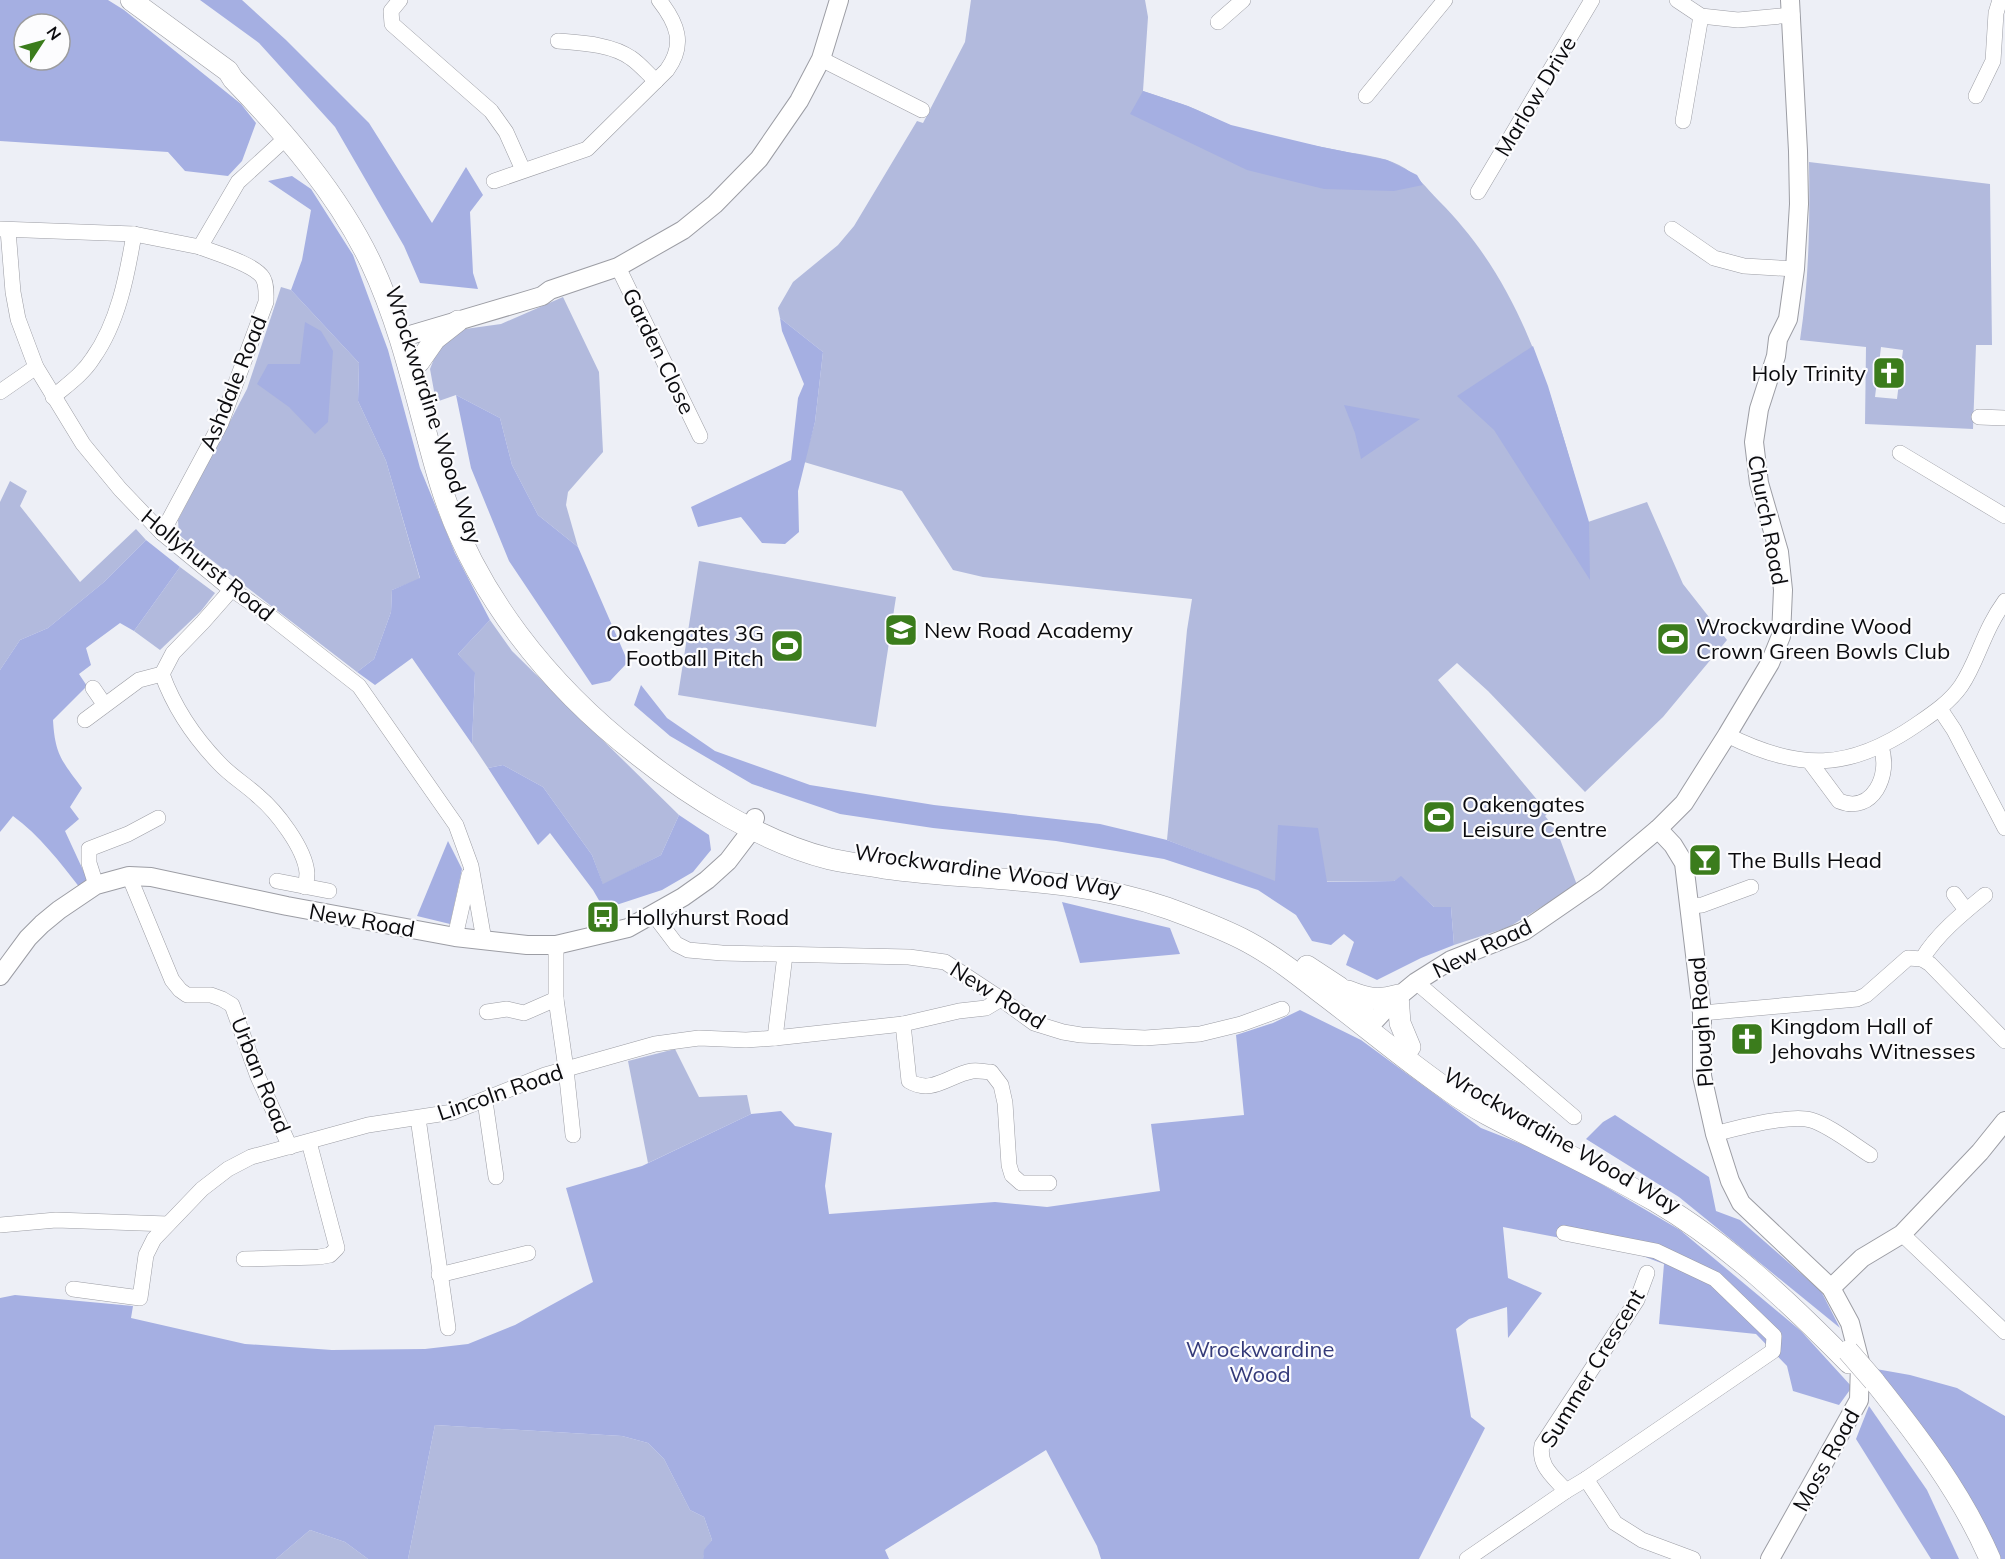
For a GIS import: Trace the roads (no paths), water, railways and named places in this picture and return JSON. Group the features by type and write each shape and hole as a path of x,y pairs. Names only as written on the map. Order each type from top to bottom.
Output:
{"main road":[{"name":"Wrockwardine Wood Way","path":"131,0 228,71 239,73 322,163 375,247 392,283 442,488 469,554 501,610 551,674 596,720 639,756 697,796 753,823 840,850 926,866 1028,873 1099,882 1138,891 1210,916 1238,929 1314,970 1339,987 1372,1024 1449,1091 1479,1111 1636,1191 1681,1218 1752,1271 1849,1357"},
{"name":"Wrockwardine Wood Way","path":"228,71 232,80 286,138 339,206 357,235 419,362 466,526 492,579 521,620 564,672 603,712 649,751 776,839 830,859 932,874 1073,886 1138,899 1227,932 1273,957 1410,1047 1474,1094 1662,1194 1748,1257 1814,1316 1921,1440 1959,1499 1990,1559"},
{"path":"419,362 435,339 458,321"},
{"path":"1339,987 1372,999 1398,995 1400,1023 1410,1047"},
{"name":"Wrockwardine Wood Way","path":"1873,1385 1935,1479 1974,1559"}],"street":[{"path":"400,0 391,11 392,24 491,111 507,132 523,170"},
{"path":"494,181 587,149 656,81 674,60 678,33 659,0"},
{"path":"404,331 458,321 542,296 550,290 618,267 683,230 716,204 759,159 799,101 821,59 839,0"},
{"path":"1218,22 1243,0"},
{"path":"1366,96 1445,0"},
{"name":"Marlow Drive","path":"1478,192 1592,0"},
{"path":"1677,0 1701,16 1738,20 1791,8"},
{"path":"1976,96 1993,61 1996,13 2000,0"},
{"name":"Church Road","path":"1658,829 1684,803 1770,663 1781,636 1783,590 1779,552 1759,483 1754,442 1759,409 1776,356 1778,339 1788,319 1795,269 1799,204 1791,8"},
{"path":"1683,121 1701,16"},
{"path":"558,40 585,43 631,58 656,81"},
{"path":"821,59 922,110"},
{"path":"4,229 134,234 200,247 238,182 286,138"},
{"name":"Hollyhurst Road","path":"4,229 18,319 36,367 83,444 120,489 162,533 359,686 456,825 471,866 484,940"},
{"path":"1672,229 1714,258 1744,266 1795,269"},
{"path":"53,397 83,371 103,343 129,270 134,234"},
{"name":"Ashdale Road","path":"162,533 221,423 266,302 262,277 249,266 200,247"},
{"name":"Garden Close","path":"618,267 700,436"},
{"path":"404,331 540,288 550,290"},
{"path":"0,392 36,367"},
{"path":"1979,417 2005,418"},
{"path":"1900,453 2005,516"},
{"path":"232,589 173,653 162,674 170,696 217,761 231,776 272,809 300,850 307,873 306,887"},
{"path":"1727,735 1757,751 1810,762 1858,756 1881,747 1941,707 1960,687 1974,664 1991,623 2005,601"},
{"path":"85,720 139,680 162,674"},
{"path":"93,688 104,704"},
{"path":"1941,707 2005,828"},
{"path":"1810,762 1839,801 1856,805 1871,796 1879,783 1885,758 1881,747"},
{"path":"96,885 89,863 89,849 128,834 158,818"},
{"name":"New Road","path":"0,976 28,938 59,910 96,885 129,876 151,877 287,906 455,937 527,945 556,945 628,928 654,915 720,870 747,836 753,823"},
{"name":"New Road","path":"1372,1024 1398,995 1416,982 1451,960 1524,931 1595,882 1658,829"},
{"name":"Plough Road","path":"1658,829 1673,845 1684,864 1691,906 1702,1013 1702,1076 1715,1134 1730,1181 1741,1203 1831,1288"},
{"path":"455,937 471,866"},
{"name":"Urban Road","path":"129,876 172,980 187,995 211,995 232,1005 258,1077 290,1147"},
{"path":"277,881 329,891"},
{"path":"1691,906 1751,887"},
{"path":"1954,894 1966,910"},
{"path":"1922,959 1931,946 1966,910 1985,895"},
{"name":"New Road","path":"654,915 676,944 687,950 785,955 909,957 945,962 1041,1026 1063,1032 1111,1038 1200,1034 1241,1024 1282,1009"},
{"path":"556,945 556,999 573,1135"},
{"path":"775,1038 785,955"},
{"path":"1702,1013 1857,999 1866,995 1908,958 1922,959 1930,964 2005,1041"},
{"path":"1416,982 1574,1117"},
{"path":"487,1012 507,1008 524,1013 556,999"},
{"name":"Lincoln Road","path":"74,1289 140,1298 146,1255 154,1239 202,1189 228,1169 251,1157 368,1125 453,1113 526,1082 655,1044 680,1039 775,1038 903,1024 959,1011 986,1008 1001,999"},
{"path":"903,1024 909,1081 919,1087 973,1071 991,1072 1001,1085 1005,1103 1009,1165 1012,1175 1021,1184 1049,1183"},
{"path":"485,1101 496,1177"},
{"path":"418,1118 448,1328"},
{"path":"1715,1134 1753,1125 1797,1119 1811,1120 1870,1155"},
{"path":"1831,1288 1862,1258 1902,1234 1980,1152 2005,1121"},
{"path":"244,1259 320,1257 330,1255 337,1248 309,1142"},
{"path":"0,1225 56,1220 168,1224"},
{"path":"1467,1559 1773,1351 1774,1336 1715,1279 1656,1251 1564,1233"},
{"path":"1902,1234 2005,1332"},
{"path":"439,1275 528,1253"},
{"name":"Summer Crescent","path":"1566,1491 1545,1467 1540,1456 1542,1445 1638,1300 1647,1273"},
{"name":"Moss Road","path":"1770,1559 1859,1400 1860,1362 1850,1323 1831,1288"},
{"path":"1586,1479 1615,1522 1642,1540 1693,1559"}],"place":[{"name":"Holy Trinity","path":"1889,373"},
{"name":"New Road Academy","path":"901,630"},
{"name":"Wrockwardine Wood Crown Green Bowls Club","path":"1673,639"},
{"name":"Oakengates 3G Football Pitch","path":"787,646"},
{"name":"Oakengates Leisure Centre","path":"1439,817"},
{"name":"The Bulls Head","path":"1705,860"},
{"name":"Hollyhurst Road","path":"603,917"},
{"name":"Kingdom Hall of Jehovahs Witnesses","path":"1747,1039"}],"park label":[{"name":"Wrockwardine Wood","path":"1260,1362"}]}
